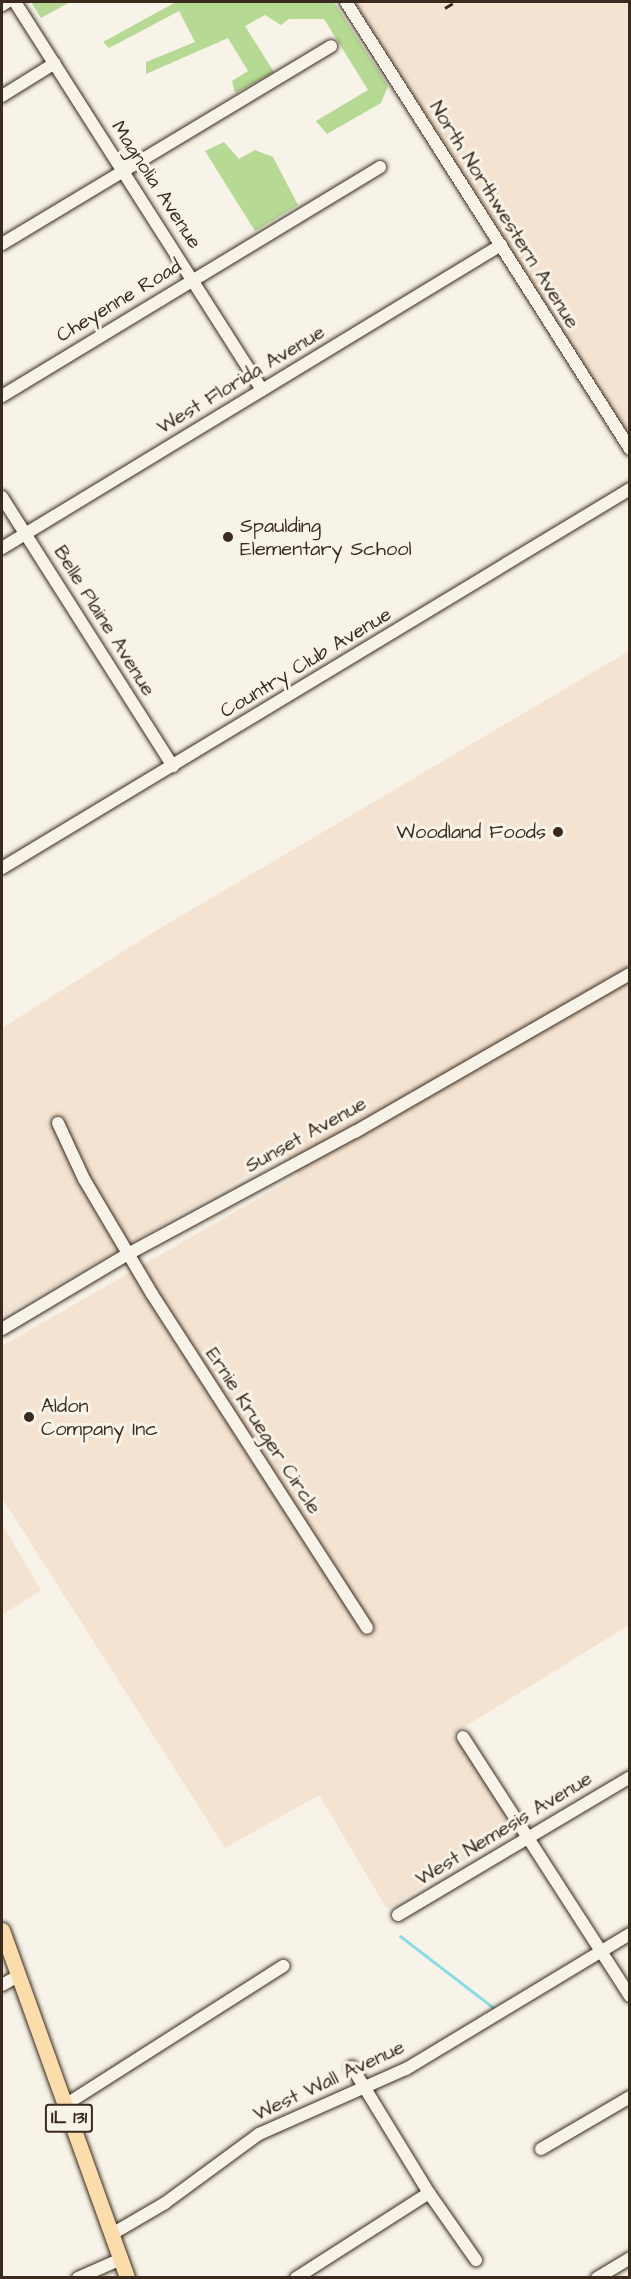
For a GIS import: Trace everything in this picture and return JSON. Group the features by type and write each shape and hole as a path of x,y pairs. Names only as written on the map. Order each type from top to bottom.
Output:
{"main road":[{"name":"IL 131","path":"2,1930 127,2277"}],"street":[{"path":"2,5 7,2"},
{"name":"Magnolia Avenue","path":"15,2 262,390"},
{"name":"North Northwestern Avenue","path":"346,2 630,449"},
{"path":"2,244 331,46"},
{"path":"2,96 55,63"},
{"name":"Cheyenne Road","path":"2,396 380,167"},
{"name":"West Florida Avenue","path":"2,548 501,246"},
{"name":"Country Club Avenue","path":"2,868 630,489"},
{"name":"Belle Plaine Avenue","path":"2,497 173,766"},
{"name":"Sunset Avenue","path":"2,1329 128,1254 355,1132 630,974"},
{"name":"Ernie Krueger Circle","path":"58,1123 84,1179 128,1254 367,1628"},
{"path":"463,1737 630,1996"},
{"name":"West Nemesis Avenue","path":"398,1915 630,1777"},
{"name":"West Wall Avenue","path":"112,2234 165,2203 259,2134 303,2112 365,2090 630,1934"},
{"path":"65,2104 283,1966"},
{"path":"2,1985 18,1976"},
{"path":"352,2067 429,2193 476,2260"},
{"path":"541,2149 630,2097"},
{"path":"296,2277 429,2193"},
{"path":"597,2277 630,2258"},
{"path":"78,2277 121,2259"}],"shaded area":[{"path":"342,2 629,2 629,452"},
{"path":"629,651 629,1625 453,1734 516,1828 387,1909 319,1795 225,1848 2,1498 2,1346 299,1175 286,1154 2,1316 2,1028 157,930"},
{"path":"2,1524 41,1590 2,1615"}],"green space":[{"path":"31,2 70,2 41,18"},
{"path":"176,2 334,2 388,86 381,103 327,134 316,121 368,90 324,19 289,19 281,25 265,15 245,26 274,72 235,93 232,81 248,71 228,38 146,74 146,62 195,42 179,11 109,48 103,42"},
{"path":"224,142 239,159 255,150 273,157 298,205 255,231 205,151"}],"waterway":[{"path":"400,1936 494,2008"}],"railway":[{"path":"445,8 455,2"}],"place":[{"name":"Spaulding Elementary School","path":"228,537"},
{"name":"Woodland Foods","path":"558,832"},
{"name":"Aldon Company Inc","path":"29,1417"}]}
